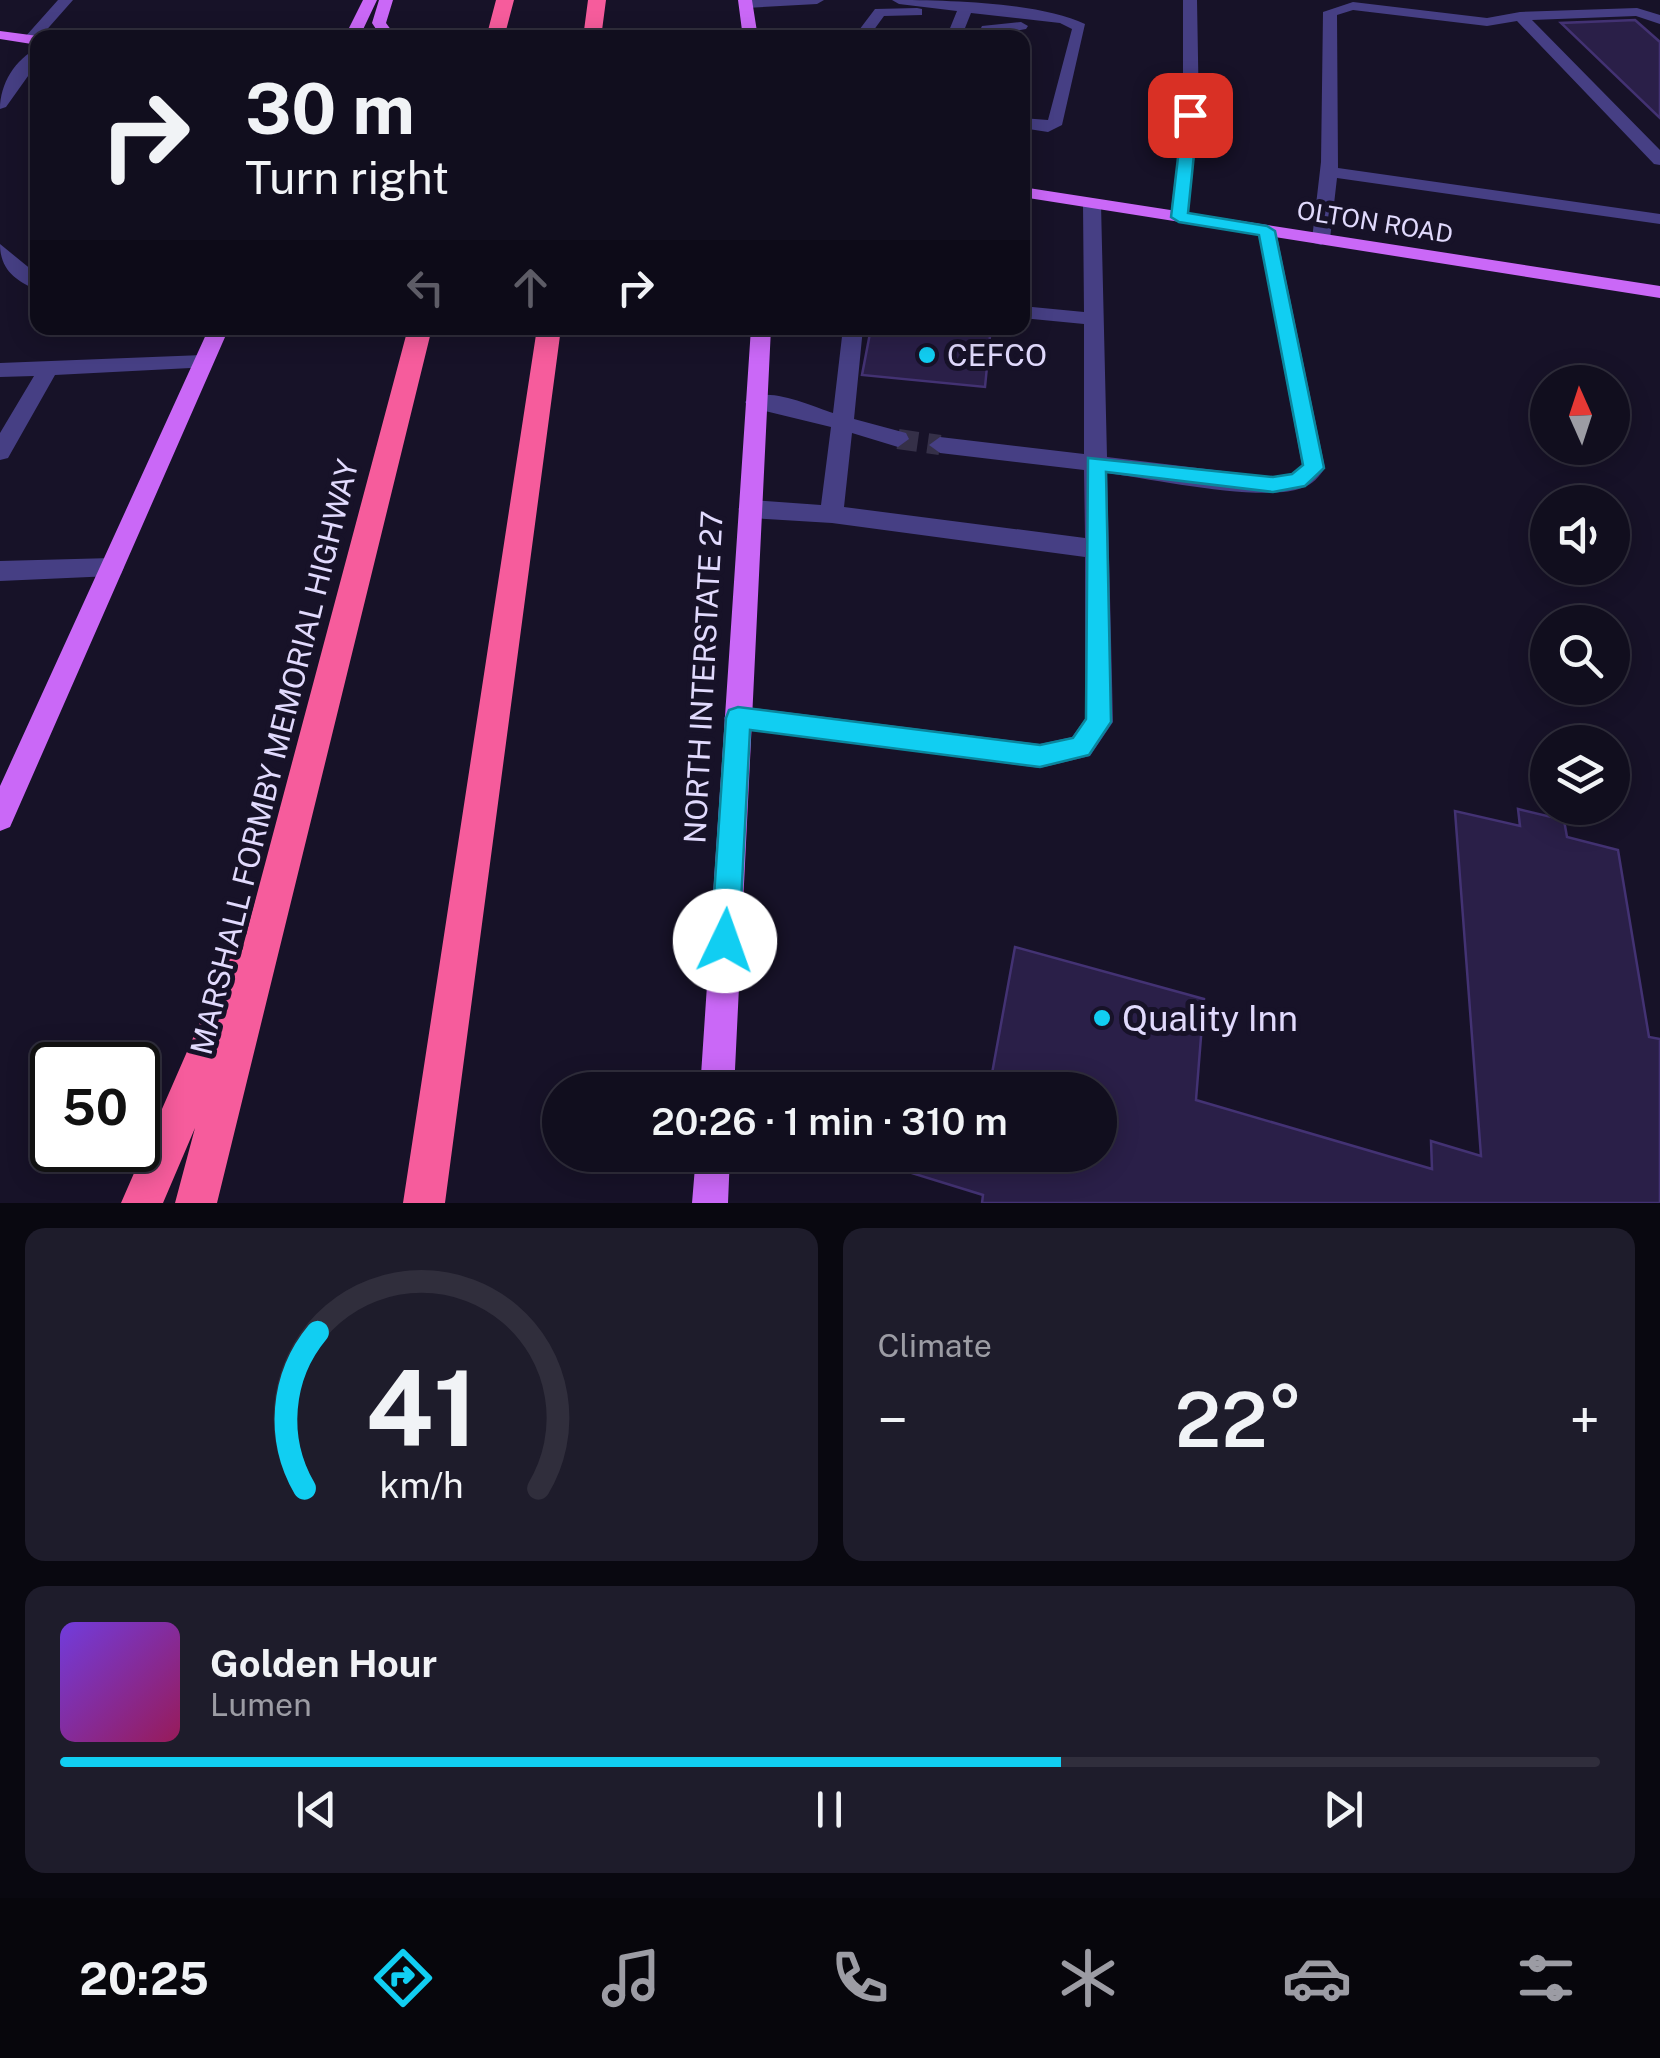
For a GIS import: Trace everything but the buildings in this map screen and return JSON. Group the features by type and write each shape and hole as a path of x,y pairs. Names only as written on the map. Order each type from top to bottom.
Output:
{"highway":[{"path":"496,30 505,0"},
{"path":"593,30 597,0"},
{"name":"MARSHALL FORMBY MEMORIAL HIGHWAY","path":"196,1203 418,335"},
{"path":"424,1203 549,335"},
{"path":"142,1203 277,888"}],"main road":[{"path":"355,30 370,0"},
{"path":"384,30 379,22 386,0"},
{"path":"745,2 746,30"},
{"path":"0,36 30,44"},
{"name":"OLTON ROAD","path":"1030,193 1660,292"},
{"path":"0,818 216,335"},
{"name":"NORTH INTERSTATE 27","path":"717,1072 761,335"},
{"path":"710,1203 712,1172"}],"lane":[{"path":"45,30 66,0"},
{"path":"745,2 817,0"},
{"path":"898,0 964,13"},
{"path":"1179,217 1190,115 1190,0"},
{"path":"1321,239 1329,172 1326,84 1330,12 1352,6 1487,22 1520,16 1637,12 1660,20"},
{"path":"864,30 872,16 904,10 1063,19 1080,27 1056,122 1048,127 1030,124"},
{"path":"957,30 964,13"},
{"path":"1520,16 1660,160"},
{"path":"987,30 1003,25 1081,34"},
{"path":"0,104 30,53"},
{"path":"1329,172 1660,219"},
{"path":"738,718 1040,756 1080,747 1099,722 1092,204"},
{"path":"940,445 1273,484 1298,480 1314,468 1267,231"},
{"path":"0,250 30,277"},
{"path":"1030,313 1094,320"},
{"path":"832,514 853,335"},
{"path":"0,370 203,362"},
{"path":"0,452 48,368"},
{"path":"756,402 898,439"},
{"path":"750,510 832,514 1097,549"},
{"path":"0,571 112,567"}],"tunnel":[{"path":"898,439 940,445"}],"place":[{"name":"CEFCO","path":"927,355"},
{"name":"Quality Inn","path":"1102,1018"}],"route":[{"path":"725,941 738,718 1040,756 1080,747 1099,722 1096,463 1273,484 1298,480 1314,468 1267,231 1179,217 1190,115"}]}
